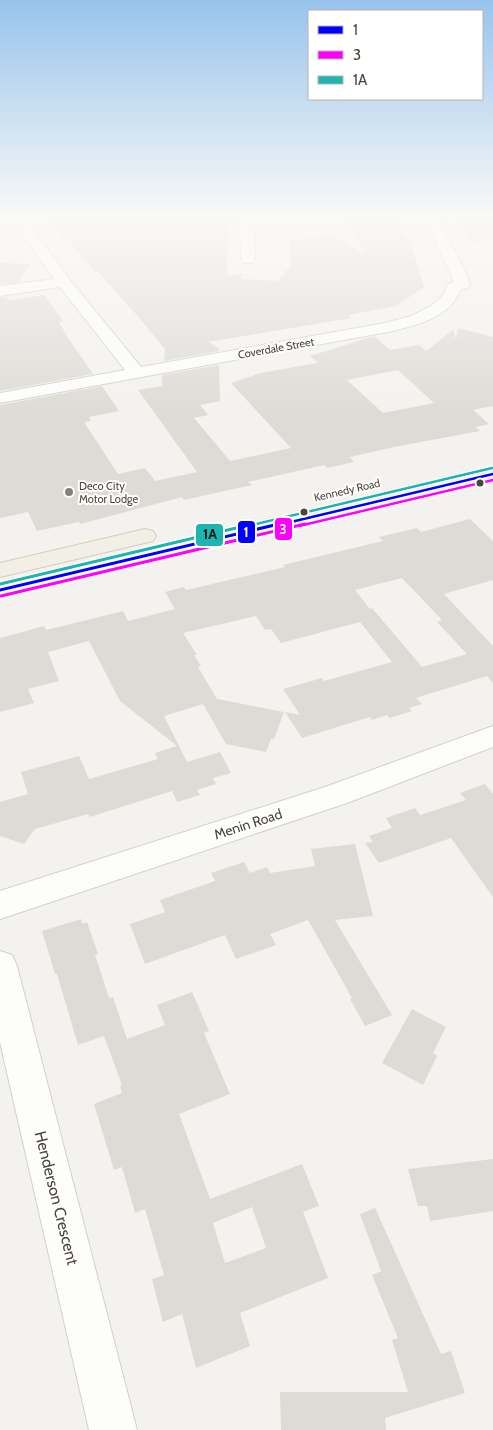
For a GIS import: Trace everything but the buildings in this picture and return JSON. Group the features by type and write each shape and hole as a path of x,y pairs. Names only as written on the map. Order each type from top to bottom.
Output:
{"main road":[{"name":"Kennedy Road","path":"0,590 89,559 493,457"},
{"name":"Kennedy Road","path":"0,570 89,559 493,474"}],"street":[{"path":"0,291 59,283"},
{"path":"65,283 136,373"},
{"name":"Coverdale Street","path":"0,398 387,328 431,312 443,304 452,292 453,287 462,283"},
{"name":"Menin Road","path":"0,905 336,795 493,736"},
{"name":"Henderson Crescent","path":"0,966 113,1430"}],"transit line":[{"name":"1A","path":"0,584 492,468"},
{"name":"1","path":"0,590 493,474"},
{"name":"3","path":"1,596 493,480"}],"place":[{"name":"Deco City Motor Lodge","path":"69,492"}]}
